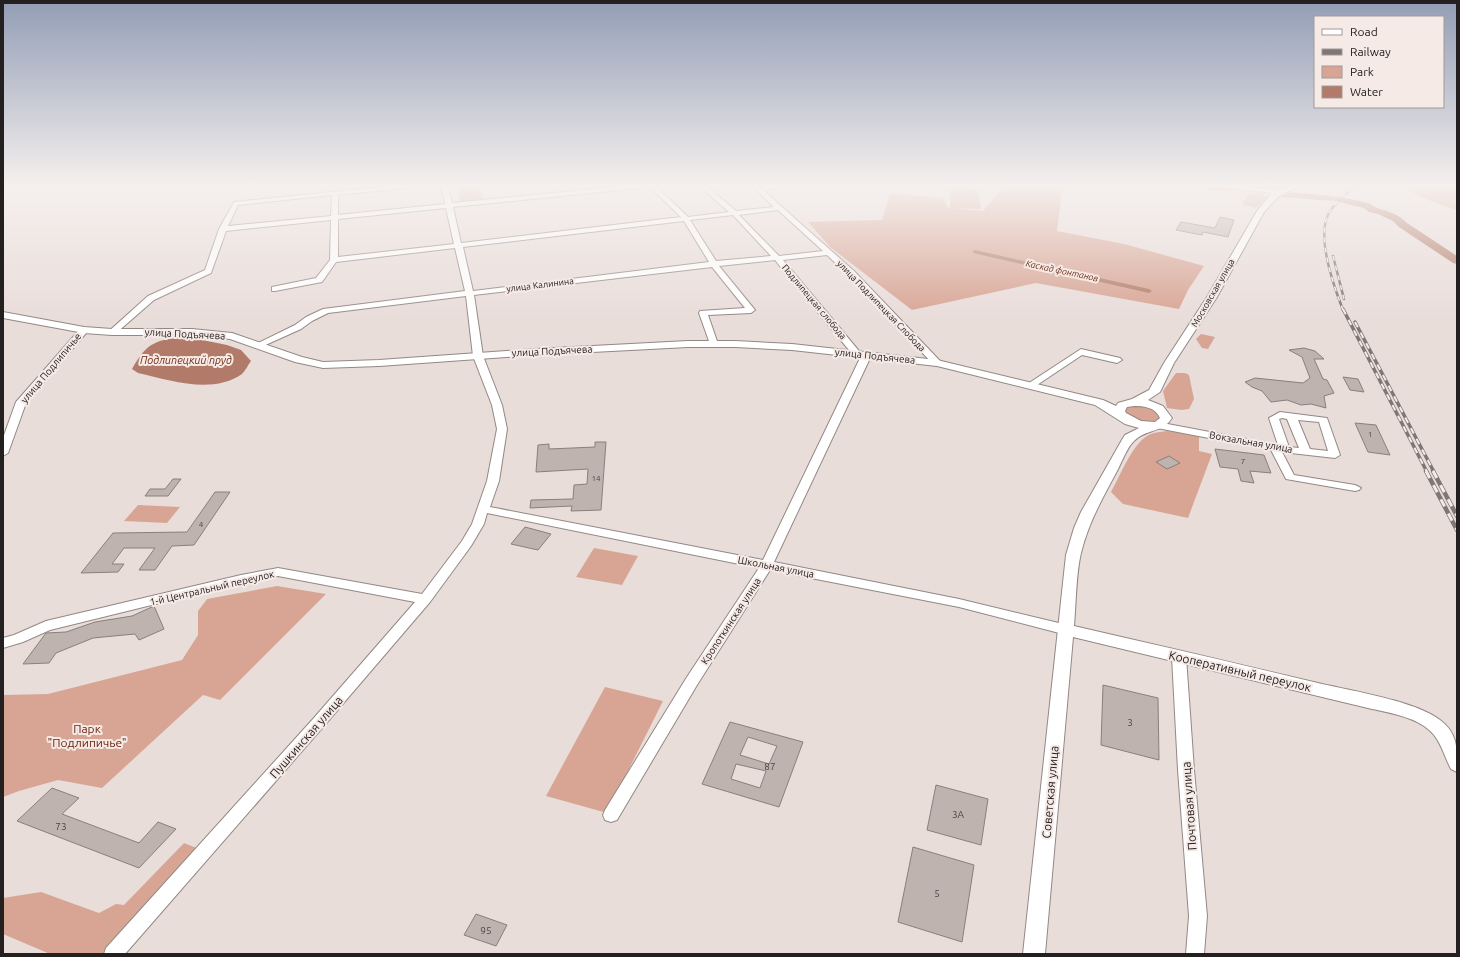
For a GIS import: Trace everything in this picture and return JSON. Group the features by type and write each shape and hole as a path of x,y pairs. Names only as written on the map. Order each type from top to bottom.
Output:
{"main road":[{"name":"Московская улица","path":"1154,392 1169,363 1212,297 1250,230"},
{"name":"улица Подъячева","path":"3,315 84,330 112,332 192,332 232,336 299,360 323,364 379,363 626,347 714,344 792,347 937,363 1102,403 1132,403"},
{"path":"1067,630 1073,555 1081,528 1095,498 1129,438 1165,421 1163,412 1154,392 1120,408 1129,438"},
{"name":"улица Подъячева","path":"1102,403 1122,416"},
{"path":"1132,403 1150,405 1163,412"},
{"path":"1122,416 1135,423 1155,426"},
{"name":"Кооперативный переулок","path":"1067,630 1368,701 1414,714 1438,728 1457,764"},
{"name":"Советская улица","path":"1034,954 1063,644 1067,630"}],"street":[{"path":"112,332 151,298 208,271 223,230"},
{"path":"275,289 319,280 334,260 335,230"},
{"name":"Пушкинская улица","path":"113,954 318,723 425,599 467,543 478,524 497,462 502,429 497,405 478,356 470,294 454,230"},
{"path":"334,260 593,230"},
{"path":"693,230 714,264 742,296 751,310 703,313 714,344"},
{"name":"Подлипецкая слобода","path":"750,230 778,259 862,354"},
{"name":"улица Подлипецкая Слобода","path":"803,230 851,273 937,363"},
{"name":"улица Калинина","path":"258,345 298,327 309,319 326,311 714,264 829,253"},
{"name":"улица Подлипичье","path":"3,453 21,402 84,330"},
{"path":"1030,385 1081,352 1117,360"},
{"name":"Кропоткинская улица","path":"611,816 692,681 767,565 862,354"},
{"path":"1163,412 1196,432"},
{"path":"1291,416 1280,415 1274,418 1280,449 1290,477 1355,488"},
{"name":"Вокзальная улица","path":"1155,426 1196,432 1280,449 1306,452 1335,455 1323,420 1291,416 1306,452"},
{"name":"Школьная улица","path":"483,509 959,603 1067,630"},
{"name":"1-й Центральный переулок","path":"3,643 18,639 46,626 241,579 278,572 425,599"},
{"name":"Почтовая улица","path":"1179,657 1186,770 1198,916 1195,954"}],"green space":[{"path":"815,230 1057,230 1057,231 1124,244 1204,266 1188,290 1179,309 1036,283 912,310 830,247"},
{"path":"1201,334 1215,337 1208,349 1202,348 1196,339"},
{"path":"1176,373 1185,373 1189,375 1194,399 1189,409 1181,410 1167,408 1163,391"},
{"path":"1127,405 1147,405 1163,415 1155,424 1128,418 1124,407"},
{"path":"1168,431 1199,436 1199,451 1212,454 1188,518 1123,504 1111,492 1136,446 1147,436 1157,432"},
{"path":"138,505 180,507 167,523 124,521"},
{"path":"594,548 638,556 622,585 576,577"},
{"name":"Парк \"Подлипичье\"","path":"277,586 326,594 220,700 203,695 102,788 58,780 3,797 3,695 48,694 182,660 198,635 198,611 207,599"},
{"path":"605,687 663,701 607,813 546,796"},
{"path":"184,843 199,849 103,954 50,954 3,934 3,898 41,892 99,913 116,904 124,905"}],"water":[{"name":"Подлипецкий пруд","path":"187,337 227,345 241,350 251,361 242,374 218,384 204,385 177,382 138,373 132,369 148,347 160,341"}],"building":[{"path":"1176,230 1231,230 1228,237 1203,232 1202,235"},
{"path":"1304,348 1315,351 1324,359 1314,359 1323,379 1327,380 1334,393 1324,396 1326,408 1311,404 1301,405 1287,400 1271,402 1262,391 1245,382 1255,378 1303,383 1310,378 1302,357 1289,350"},
{"path":"1343,377 1358,379 1364,392 1350,390"},
{"path":"1355,423 1376,425 1390,455 1368,452"},
{"path":"595,442 606,442 601,510 571,511 572,506 530,508 531,500 573,499 574,485 587,484 588,469 536,472 538,445 549,444 549,449 595,447"},
{"path":"1215,449 1264,455 1271,473 1250,471 1254,483 1241,481 1238,469 1220,467"},
{"path":"1169,456 1180,463 1167,469 1156,462"},
{"path":"173,479 181,479 168,496 145,496 150,489 165,489"},
{"path":"215,492 230,492 194,545 172,546 155,570 139,570 155,548 124,548 112,564 124,564 118,572 81,573 113,533 187,532"},
{"path":"525,527 551,534 538,550 511,544"},
{"path":"154,606 164,629 139,640 135,634 93,638 56,653 49,663 23,664 46,633 66,632 95,622 132,616"},
{"path":"1103,685 1158,698 1159,760 1101,745"},
{"path":"730,722 803,742 779,807 702,784","holes":["748,737 777,746 769,764 740,755","736,764 766,771 760,788 731,779"]},
{"path":"936,785 988,799 981,845 927,830"},
{"path":"52,788 79,798 62,814 139,843 158,822 176,829 139,868 17,821"},
{"path":"913,847 974,865 962,942 898,922"},
{"path":"476,914 507,925 496,946 464,935"}],"waterway":[{"path":"1410,230 1457,261"},
{"name":"Каскад фонтанов","path":"975,252 1149,291"}],"railway":[{"path":"1325,230 1325,246 1331,275 1343,310"},
{"path":"1333,256 1344,299"},
{"path":"1343,309 1427,472"},
{"path":"1355,322 1434,472"},
{"path":"1426,471 1457,530"},
{"path":"1433,471 1457,516"}]}
